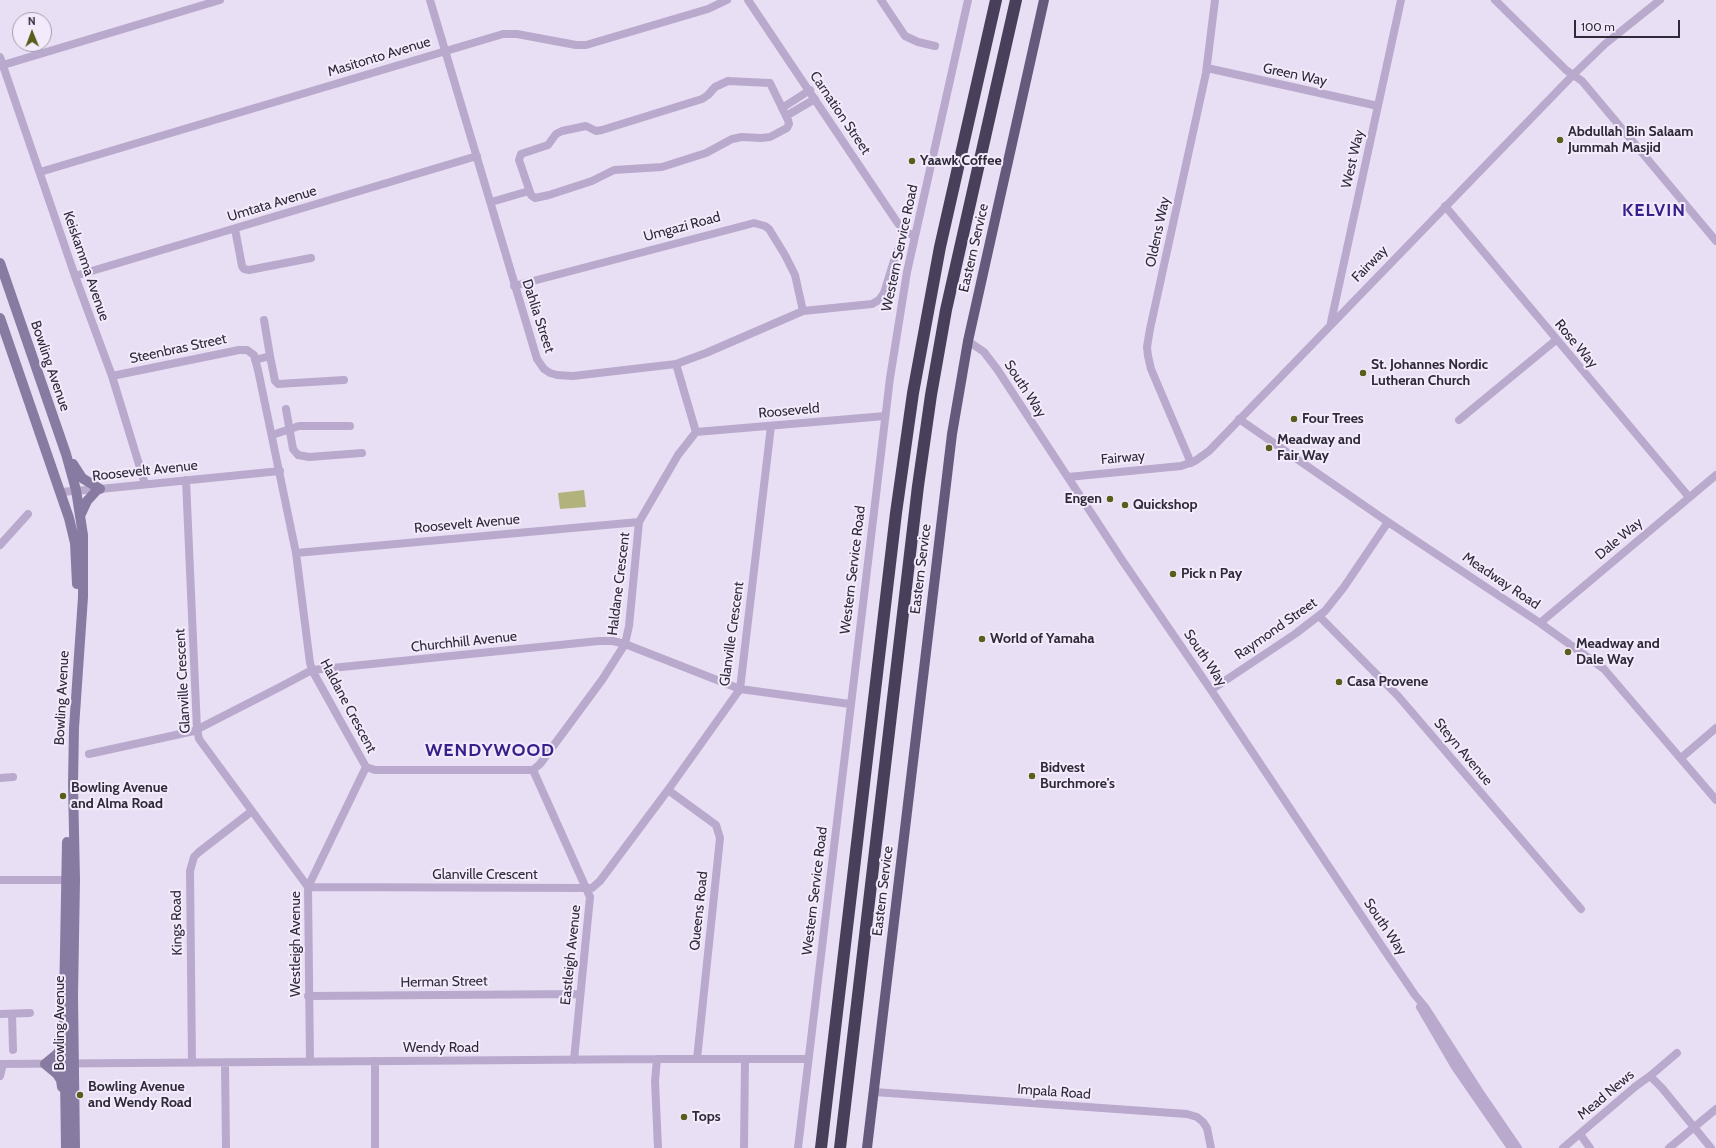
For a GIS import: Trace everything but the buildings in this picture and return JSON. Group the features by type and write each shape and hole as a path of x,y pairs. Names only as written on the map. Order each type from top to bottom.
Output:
{"highway":[{"path":"822,1148 896,520 913,392 940,247 996,0"},
{"path":"840,1148 917,493 931,395 946,310 1016,0"}],"main road":[{"name":"Eastern Service","path":"867,1148 944,491 952,434 968,341 1044,0"},
{"name":"Bowling Avenue","path":"0,263 66,454 81,514 84,545 73,770 71,880 69,1063 75,1148"},
{"name":"Bowling Avenue","path":"0,318 69,518 75,543 77,590 70,750 71,880 64,1045 69,1063 65,1105 66,1148"},
{"path":"66,454 82,478 98,490 88,501 81,514"},
{"path":"64,1045 57,1054 45,1064 61,1080 65,1105"}],"street":[{"path":"1,62 220,0"},
{"name":"Dahlia Street","path":"430,0 537,359 544,369 550,373 573,376 676,364 706,353 802,311 876,303 884,292 897,251"},
{"name":"Masitonto Avenue","path":"40,172 508,33 586,46 708,9 727,0"},
{"name":"Carnation Street","path":"748,0 810,90 900,226 905,232 915,236"},
{"path":"881,0 905,36 918,42 935,46"},
{"name":"Western Service Road","path":"798,1148 850,704 885,416 900,308 968,0"},
{"name":"Oldens Way","path":"1191,463 1151,369 1147,352 1150,329 1207,68 1215,0"},
{"name":"West Way","path":"1331,323 1402,0"},
{"path":"1495,0 1566,70 1587,86 1716,241"},
{"name":"Fairway","path":"1068,477 1174,467 1191,463 1209,451 1331,323 1573,75 1606,44 1660,0"},
{"name":"Keiskamma Avenue","path":"1,62 75,276 112,376 145,484"},
{"name":"Green Way","path":"1207,68 1378,106"},
{"path":"732,81 754,84 768,83 772,87 786,116 789,123 787,128 770,137 742,137 732,139 714,150 657,168 628,168 611,171 592,182 541,198 534,198 529,191 519,156 548,145 556,134 562,131 586,126 596,131 604,130 702,99 717,85 732,81"},
{"path":"782,108 810,90"},
{"path":"786,116 815,99"},
{"name":"Umtata Avenue","path":"75,276 477,156"},
{"path":"490,202 529,191"},
{"name":"Rose Way","path":"1445,206 1689,498"},
{"name":"Umgazi Road","path":"514,286 754,223 765,226 769,229 785,255 795,275 802,311"},
{"path":"235,228 242,266 244,269 249,270 311,258"},
{"path":"264,320 275,381 278,384 344,380"},
{"path":"1459,420 1556,340"},
{"name":"South Way","path":"968,341 981,349 990,358 1122,560 1415,995 1425,1007 1518,1148"},
{"name":"Steenbras Street","path":"112,376 244,349 250,351"},
{"name":"Haldane Crescent","path":"250,351 255,360 280,471 296,553 307,648 312,670 366,767 375,770 533,770 547,755 586,702 625,644 629,626 640,522 678,456 696,432"},
{"path":"255,360 270,356"},
{"path":"676,364 696,432"},
{"path":"286,409 294,449 298,455 309,457 362,453"},
{"name":"Rooseveld","path":"696,432 885,416"},
{"name":"Meadway Road","path":"1239,419 1388,522 1540,623 1609,673 1716,800"},
{"path":"272,435 299,426 350,426"},
{"name":"Glanville Crescent","path":"186,480 197,729 200,741 308,887 592,888 600,881 668,790 740,689 771,426"},
{"name":"Roosevelt Avenue","path":"60,492 98,490 280,471"},
{"name":"Dale Way","path":"1540,623 1716,475"},
{"path":"0,545 28,514"},
{"name":"Roosevelt Avenue","path":"296,553 640,522"},
{"name":"Raymond Street","path":"1211,690 1319,616 1332,603 1388,522"},
{"name":"Steyn Avenue","path":"1319,616 1398,696 1581,909"},
{"name":"Churchhill Avenue","path":"89,754 197,729 312,670 613,641 625,644 740,689 850,704"},
{"path":"1681,758 1716,728"},
{"name":"Westleigh Avenue","path":"310,1062 308,996 308,887 366,767"},
{"name":"Eastleigh Avenue","path":"533,770 590,897 574,1060"},
{"path":"0,778 13,777"},
{"name":"Queens Road","path":"668,790 716,825 720,838 697,1059"},
{"name":"Kings Road","path":"192,1063 190,871 194,858 199,852 252,811"},
{"path":"0,880 71,880"},
{"name":"Herman Street","path":"308,996 580,994"},
{"name":"South Way","path":"1415,995 1420,1008 1455,1068 1511,1148"},
{"path":"0,1014 30,1013"},
{"path":"12,1014 13,1050"},
{"path":"1650,1076 1677,1053"},
{"path":"657,1059 655,1081 658,1148"},
{"path":"744,1148 745,1059"},
{"name":"Wendy Road","path":"1,1064 808,1059"},
{"path":"375,1061 375,1148"},
{"path":"225,1063 226,1148"},
{"path":"0,1076 1,1064"},
{"name":"Mead News","path":"1563,1148 1636,1086 1650,1076 1711,1148"},
{"name":"Impala Road","path":"874,1092 1187,1114 1197,1116 1203,1122 1207,1128 1212,1148"},
{"path":"1669,1148 1716,1109"},
{"name":"Mead News","path":"1580,1134 1590,1148"}],"shaded area":[{"path":"584,490 586,507 560,509 558,493"}],"place":[{"name":"Abdullah Bin Salaam Jummah Masjid","path":"1560,140"},
{"name":"Yaawk Coffee","path":"912,161"},
{"name":"St. Johannes Nordic Lutheran Church","path":"1363,373"},
{"name":"Four Trees","path":"1294,419"},
{"name":"Meadway and Fair Way","path":"1269,448"},
{"name":"Engen","path":"1110,499"},
{"name":"Quickshop","path":"1125,505"},
{"name":"Pick n Pay","path":"1173,574"},
{"name":"World of Yamaha","path":"982,639"},
{"name":"Meadway and Dale Way","path":"1568,652"},
{"name":"Casa Provene","path":"1339,682"},
{"name":"Bidvest Burchmore's","path":"1032,776"},
{"name":"Bowling Avenue and Alma Road","path":"63,796"},
{"name":"Bowling Avenue and Wendy Road","path":"80,1095"},
{"name":"Tops","path":"684,1117"}],"district":[{"name":"KELVIN","path":"1654,211"},
{"name":"WENDYWOOD","path":"490,751"}]}
